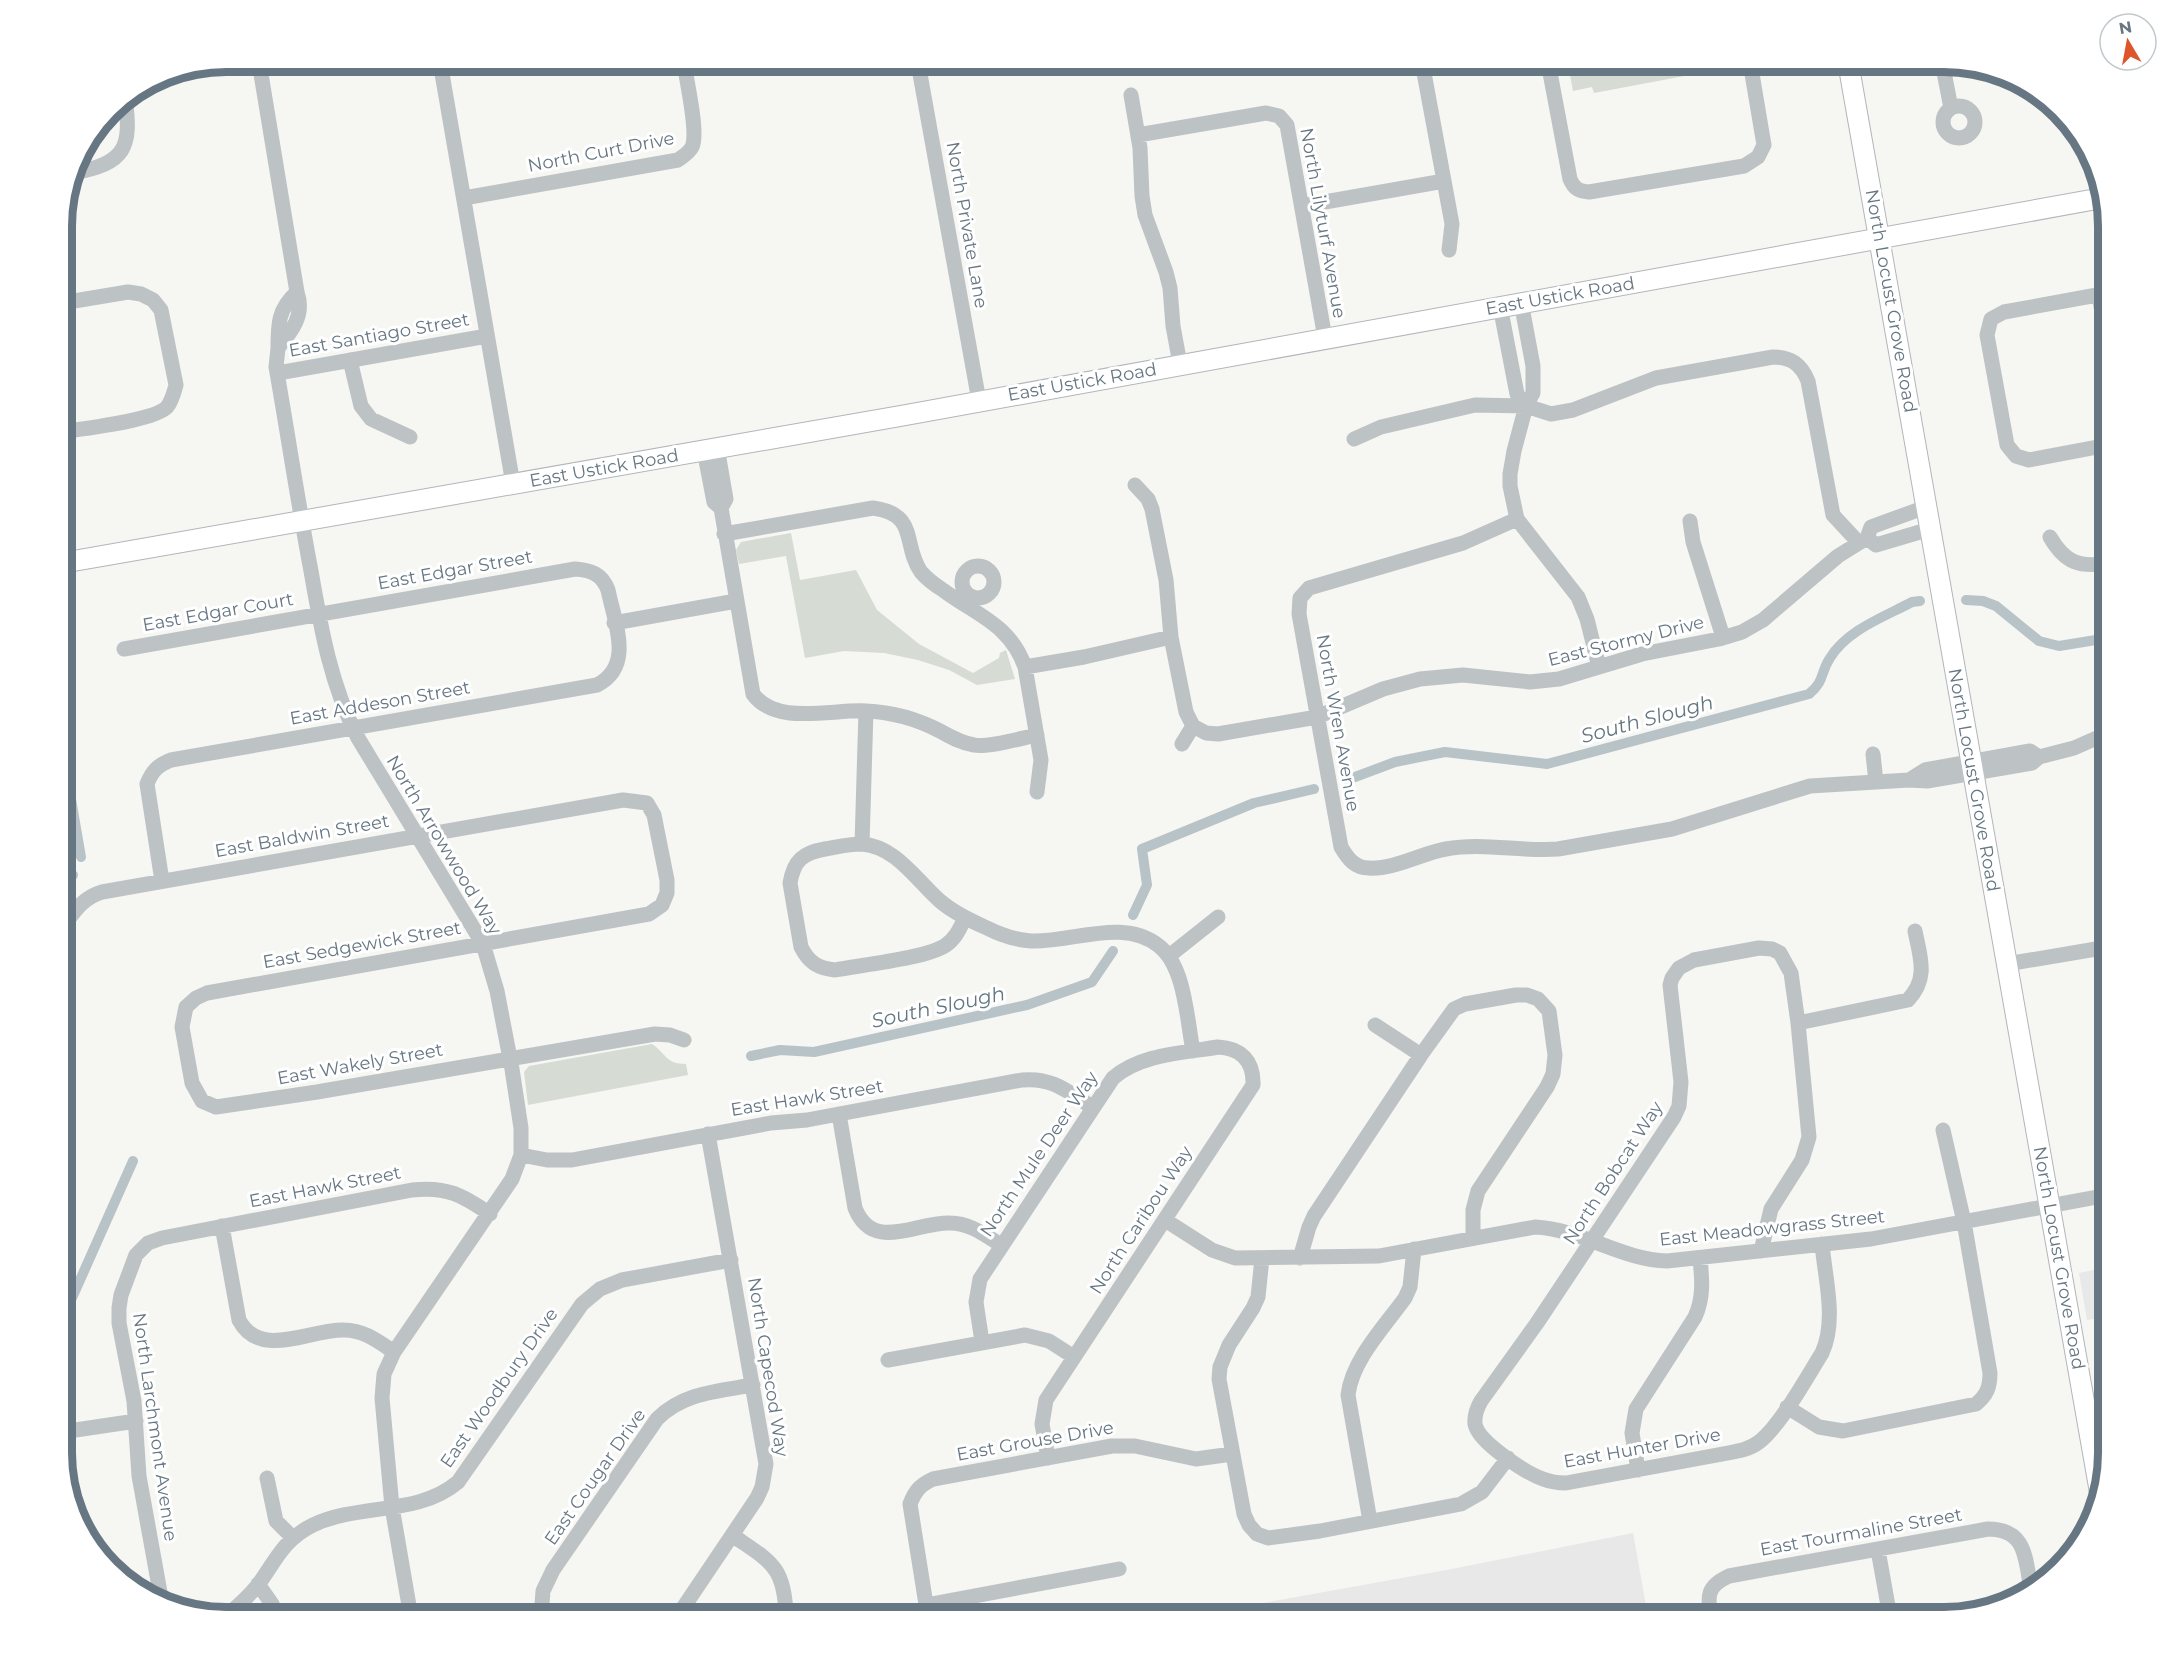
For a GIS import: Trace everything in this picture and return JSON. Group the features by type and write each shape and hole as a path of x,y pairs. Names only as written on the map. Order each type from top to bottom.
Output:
{"main road":[{"name":"North Locust Grove Road","path":"1850,72 2097,1475"},
{"name":"East Ustick Road","path":"72,561 979,401 2096,199"}],"street":[{"name":"North Arrowwood Way","path":"261,72 297,292 286,302 278,324 278,373 318,614 329,666 353,728 483,944 497,991 521,1128 521,1155 512,1179 394,1352 388,1363 382,1386 392,1507 409,1607"},
{"path":"442,72 513,484"},
{"name":"North Curt Drive","path":"464,198 678,160 692,147 695,132 686,72"},
{"name":"North Private Lane","path":"920,72 979,401"},
{"path":"1424,72 1452,224 1449,250"},
{"path":"1550,72 1572,186 1577,190 1589,192 1749,164 1758,157 1764,145 1751,72"},
{"path":"1944,72 1950,108"},
{"path":"1131,95 1138,135 1145,215 1170,288 1173,326 1180,364"},
{"path":"82,171 96,169 112,161 123,148 129,133 126,108"},
{"name":"North Lilyturf Avenue","path":"1138,135 1266,113 1279,116 1287,125 1324,338"},
{"path":"1302,206 1444,181"},
{"path":"72,301 128,292 141,294 153,300 160,310 176,385 173,397 166,407 153,416 72,430"},
{"path":"2098,295 2004,312 1991,319 1987,335 2007,445 2016,456 2029,460 2098,447"},
{"path":"1521,302 1533,366 1533,393 1526,406 1510,474 1510,486 1517,519 1578,597 1587,619 1599,667"},
{"path":"1500,306 1517,394 1526,406"},
{"name":"East Santiago Street","path":"278,373 487,336"},
{"path":"1354,440 1381,427 1475,405 1526,406 1551,414 1574,410 1644,382 1667,376 1784,357 1795,362 1804,370 1808,381 1833,515 1863,541 1876,545 1930,529"},
{"path":"350,360 361,406 371,418 410,436"},
{"path":"711,448 714,502 721,508 753,694 759,702 766,707 785,712 805,714 887,712 913,720 939,730 956,740 976,746 1037,735"},
{"path":"1135,485 1148,499 1152,509 1166,580 1171,637 1186,712 1193,726 1182,744"},
{"name":"East Stormy Drive","path":"1193,726 1206,734 1218,734 1317,717 1383,688 1420,679 1463,675 1543,682 1654,651 1742,632 1763,620 1838,556 1863,541 1871,527 1926,507"},
{"path":"724,534 873,508 890,512 902,519 921,572 930,581 966,600 1013,641 1025,667 1041,760 1037,792"},
{"name":"North Wren Avenue","path":"1517,519 1463,543 1309,588 1300,598 1299,614 1341,848 1347,858 1355,864 1367,868 1380,868 1425,854 1462,847 1558,849 1692,824 1810,786 1876,782"},
{"path":"1690,521 1693,542 1723,637"},
{"path":"2050,537 2061,553 2077,563 2090,566 2098,565"},
{"name":"East Edgar Street","path":"318,614 575,569 598,574 608,590 614,623"},
{"path":"614,623 736,601"},
{"name":"East Edgar Court","path":"124,649 318,614"},
{"name":"East Addeson Street","path":"162,881 147,784 152,773 160,764 171,760 597,685 607,680 615,672 619,660 620,650 614,623"},
{"path":"1025,667 1084,657 1171,637"},
{"path":"862,844 866,711"},
{"path":"1873,754 1876,782 1909,780 1925,770 1972,767 2030,751 2039,757 2074,748 2098,738"},
{"name":"East Baldwin Street","path":"72,914 89,896 102,892 623,800 647,803 654,815 667,880 667,893"},
{"path":"965,918 954,938 945,946 928,953 835,970 822,968 813,964 801,947 790,883 797,862 813,851 862,844 879,848 895,857 941,902 965,918 1006,937 1030,941 1127,932 1150,940 1169,956 1179,977 1193,1052"},
{"name":"East Sedgewick Street","path":"216,1107 202,1101 192,1083 182,1027 186,1007 196,998 207,993 649,914 662,905 667,893"},
{"path":"1169,956 1218,917"},
{"path":"1761,1251 1771,1209 1802,1160 1809,1137 1798,1023 1908,1000 1916,991 1921,980 1922,969 1915,931"},
{"name":"North Bobcat Way","path":"1508,1458 1479,1435 1475,1424 1476,1412 1481,1401 1537,1323 1674,1117 1679,1106 1681,1082 1670,985 1675,972 1694,960 1759,948 1778,951 1791,973 1798,1023"},
{"path":"2007,964 2098,948"},
{"path":"1300,1258 1314,1216 1454,1009 1465,1004 1527,995 1538,999 1549,1011 1555,1055 1553,1074 1547,1087 1478,1191 1473,1210 1473,1238"},
{"path":"1375,1024 1421,1055"},
{"name":"East Wakely Street","path":"216,1107 655,1034 670,1035 684,1040"},
{"name":"North Caribou Way","path":"1048,1458 1042,1424 1043,1412 1052,1390 1253,1084 1253,1072 1249,1061 1241,1052 1230,1047 1218,1047 1193,1052"},
{"name":"North Mule Deer Way","path":"982,1342 976,1302 977,1291 986,1269 1113,1078 1123,1070 1145,1060 1193,1052"},
{"name":"East Hawk Street","path":"521,1155 547,1160 572,1160 708,1134 771,1123 807,1120 1034,1079 1058,1085 1092,1107"},
{"path":"839,1114 855,1208 860,1219 868,1228 879,1232 891,1232 938,1224 962,1224 1001,1245"},
{"path":"1787,1407 1819,1427 1842,1431 1976,1404 1985,1396 1990,1385 1990,1373 1964,1222 1943,1131"},
{"name":"North Capecod Way","path":"684,1607 757,1498 765,1475 765,1451 708,1134"},
{"name":"East Hawk Street","path":"162,1238 431,1188 450,1191 466,1198 489,1214"},
{"name":"East Meadowgrass Street","path":"1165,1220 1202,1245 1235,1258 1366,1257 1535,1227 1559,1230 1656,1261 1871,1239 2098,1197"},
{"path":"222,1226 239,1320 252,1336 271,1341 345,1329 361,1332 394,1352"},
{"name":"North Larchmont Avenue","path":"160,1592 139,1476 136,1421 118,1308 120,1295 136,1255 148,1243 162,1238"},
{"name":"East Hunter Drive","path":"1508,1458 1537,1476 1554,1482 1566,1483 1746,1449 1766,1436 1787,1407 1827,1342 1829,1318 1822,1244"},
{"path":"1370,1521 1348,1395 1349,1383 1359,1361 1405,1298 1411,1281 1414,1249"},
{"path":"1262,1258 1258,1297 1229,1345 1220,1367 1219,1379 1244,1514 1248,1525 1257,1534 1268,1538 1461,1503 1486,1487 1508,1458"},
{"path":"1638,1470 1632,1433 1636,1409 1700,1306 1702,1282 1700,1258"},
{"name":"East Woodbury Drive","path":"237,1607 258,1584 291,1537 324,1520 433,1498 458,1482 582,1305 591,1296 610,1284 622,1280 730,1260"},
{"path":"888,1360 1013,1336 1037,1337 1049,1341 1074,1357"},
{"name":"East Cougar Drive","path":"542,1607 543,1591 553,1570 657,1419 687,1398 753,1385"},
{"path":"72,1431 136,1421"},
{"name":"East Grouse Drive","path":"926,1607 910,1504 917,1489 933,1479 1124,1444 1196,1459 1232,1454"},
{"path":"267,1478 276,1521 291,1537"},
{"name":"East Tourmaline Street","path":"1709,1607 1710,1590 1718,1581 1729,1576 1988,1529 2000,1529 2012,1534 2020,1542 2029,1581"},
{"path":"732,1535 760,1554 777,1571 786,1594 786,1607"},
{"path":"1878,1550 1888,1607"},
{"path":"945,1607 1119,1569"},
{"path":"258,1584 273,1607"}],"shaded area":[{"path":"1570,72 1706,72 1594,93 1592,87 1573,91"},
{"path":"791,533 800,580 856,570 877,610 919,644 973,673 999,658 1000,653 1006,650 1015,679 977,685 949,670 918,660 884,653 844,651 805,658 786,556 739,564 736,550 741,542"},
{"path":"652,1044 670,1060 686,1064 688,1075 528,1105 524,1072 529,1066"},
{"path":"2098,1269 2098,1318 2087,1320 2079,1273"},
{"path":"1633,1533 1646,1607 1241,1607"}],"waterway":[{"name":"South Slough","path":"1966,600 1983,601 1996,606 2039,641 2059,646 2098,640"},
{"name":"South Slough","path":"1347,780 1395,762 1445,752 1547,764 1809,694 1818,685 1830,658 1846,640 1878,619 1912,602 1920,601"},
{"name":"South Slough","path":"1133,915 1147,885 1142,849 1254,803 1314,789"},
{"path":"72,805 81,857"},
{"name":"South Slough","path":"751,1056 780,1050 814,1052 1027,1005 1092,982 1113,951"},
{"name":"South Slough","path":"72,1298 133,1161"}]}
